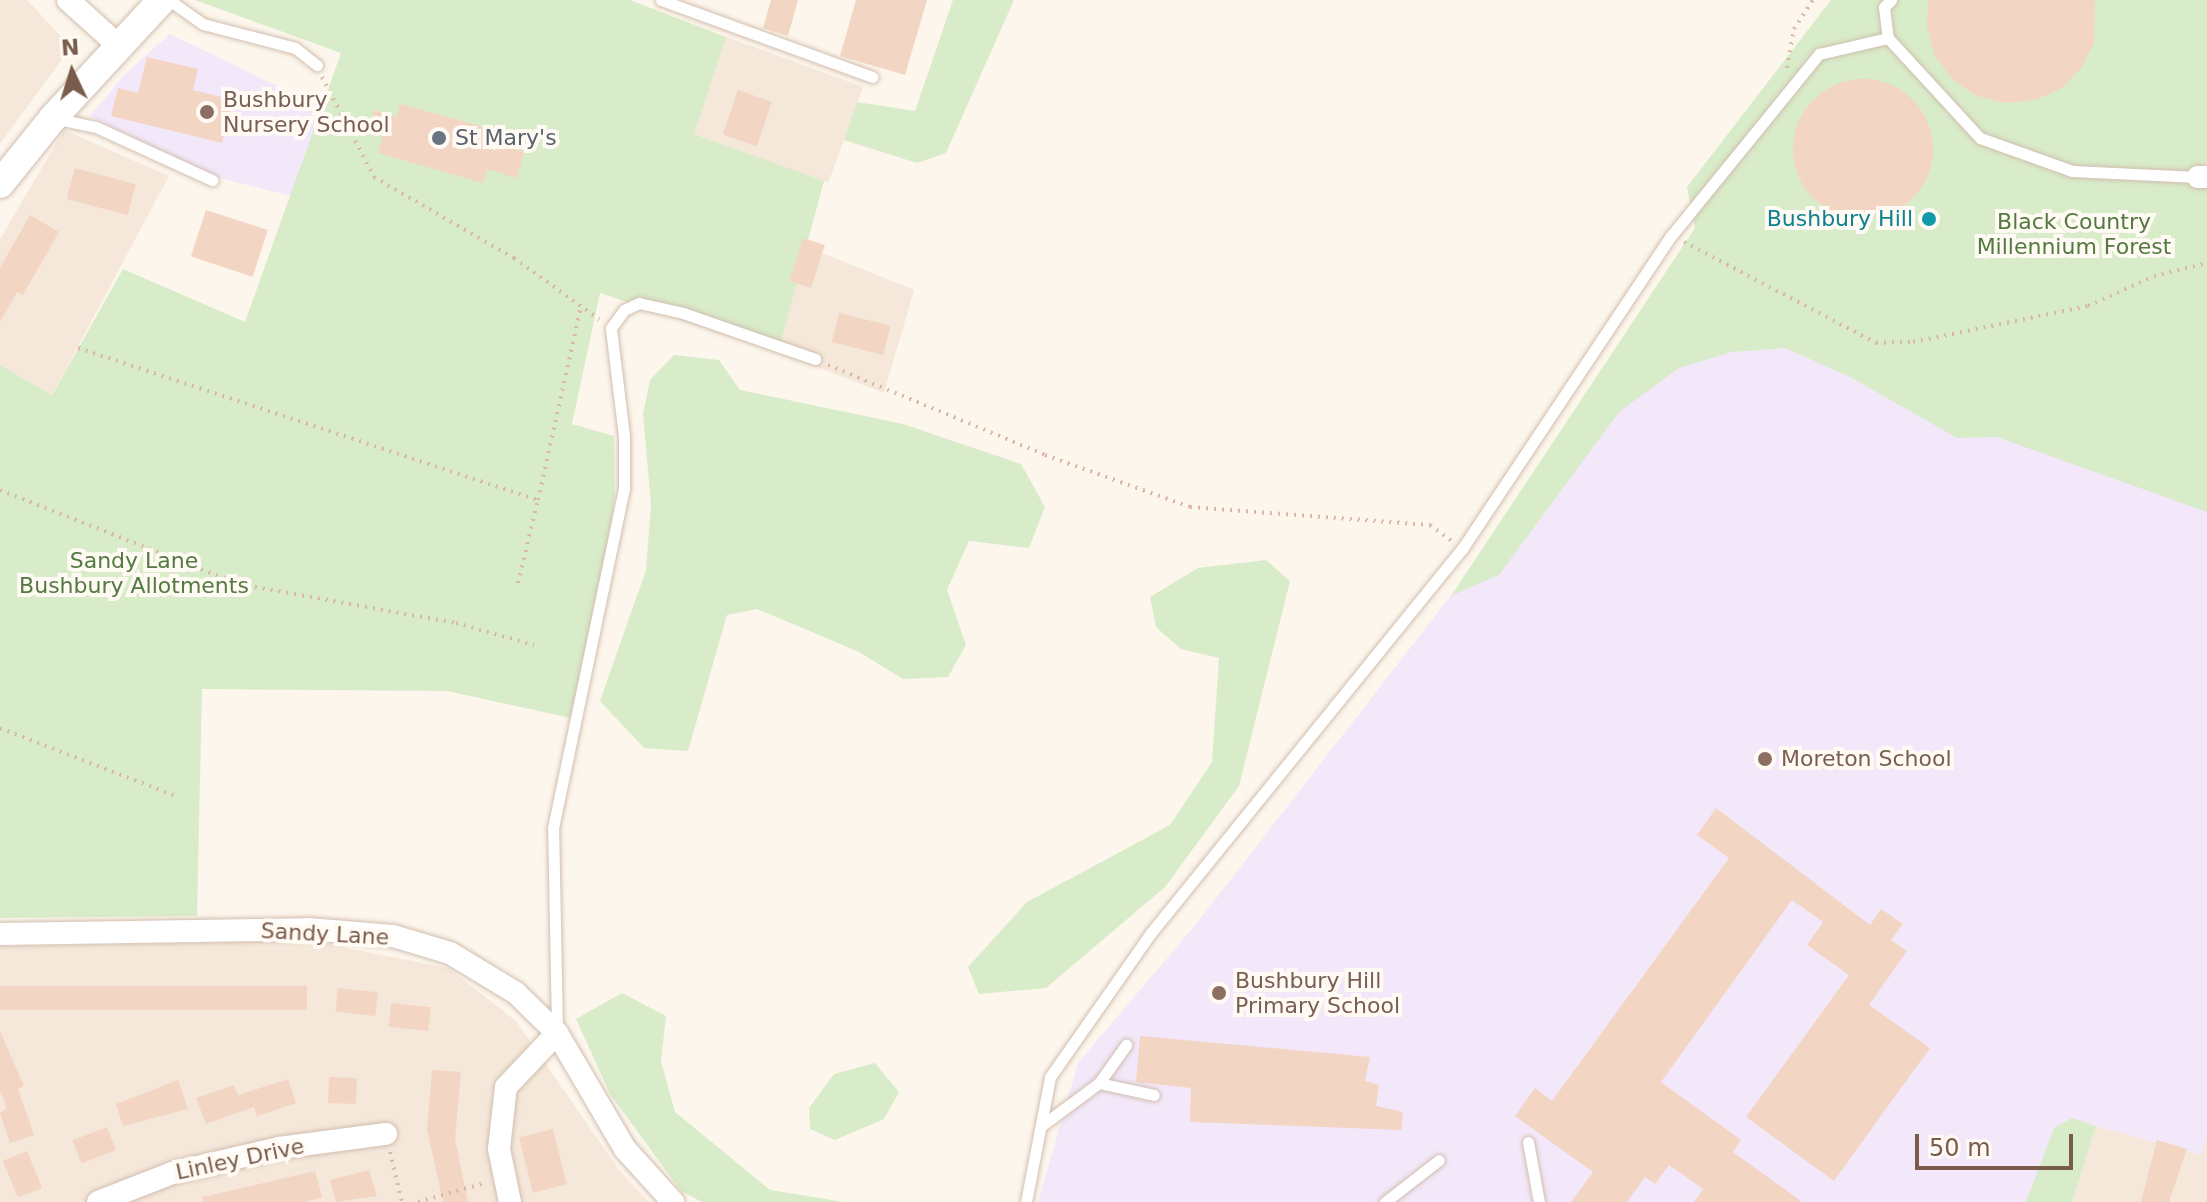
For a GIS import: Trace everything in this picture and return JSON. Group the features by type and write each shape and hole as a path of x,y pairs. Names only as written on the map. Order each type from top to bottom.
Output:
{"street":[{"path":"68,0 120,47"},
{"path":"0,184 53,118 162,0"},
{"name":"Sandy Lane","path":"0,934 308,929 393,936 477,967 516,993 557,1033 625,1149 673,1202"},
{"path":"510,1202 499,1149 506,1087 557,1033"},
{"name":"Linley Drive","path":"98,1202 172,1173 279,1148 386,1134"}],"lane":[{"path":"169,0 203,24 295,48 317,65"},
{"path":"661,0 872,77"},
{"path":"1891,0 1884,7 1888,38 1980,138 2072,171 2202,177"},
{"path":"1026,1202 1050,1077 1150,934 1462,549 1671,236 1780,101 1819,54 1888,38"},
{"path":"53,118 96,127 212,180"},
{"path":"557,1033 553,828 624,489 624,436 611,328 624,310 639,303 683,313 815,359"},
{"path":"1041,1126 1099,1083 1126,1045"},
{"path":"1099,1083 1154,1095"},
{"path":"1528,1142 1539,1202"},
{"path":"1385,1202 1439,1160"}],"path":[{"path":"1780,101 1794,29 1813,0"},
{"path":"317,65 374,177 514,258 611,328"},
{"path":"1671,236 1876,343 1913,342 2088,306 2154,276 2207,263"},
{"path":"518,583 581,306"},
{"path":"78,348 538,500"},
{"path":"815,359 1045,455 1190,507 1430,525 1462,549"},
{"path":"0,490 239,584 456,623 534,645"},
{"path":"0,728 175,796"},
{"path":"386,1134 402,1202"},
{"path":"418,1202 463,1189"}],"shaded area":[{"path":"0,0 27,0 71,47 0,144"},
{"name":"Bushbury Nursery School","path":"170,34 322,108 291,196 207,175 90,116 125,74"},
{"path":"726,37 863,87 828,183 691,133"},
{"path":"64,130 169,176 52,395 0,365 0,239"},
{"name":"Moreton School","path":"1695,228 2207,479 2207,1138 2201,1155 2096,1126 2072,1202 1038,1202 1078,1063 1197,923 1483,554"},
{"path":"805,246 914,290 884,393 778,352"},
{"path":"311,941 448,968 516,1021 619,1170 649,1202 0,1202 0,946"},
{"path":"2096,1126 2201,1155 2207,1138 2207,1202 2072,1202"}],"green space":[{"name":"Sandy Lane Bushbury Allotments","path":"195,0 630,0 726,37 694,134 824,181 778,352 600,293 572,424 614,436 615,495 607,555 571,718 447,691 202,689 197,916 0,918 0,365 52,395 123,269 245,322 341,53"},
{"path":"953,0 1014,0 946,153 917,163 844,140 857,102 915,111"},
{"name":"Black Country Millennium Forest","path":"1831,0 2207,0 2207,161 2198,185 2207,186 2207,512 1997,437 1957,438 1850,377 1785,348 1732,352 1679,368 1619,412 1499,575 1451,596 1695,228 1687,187"},
{"path":"674,355 719,360 740,390 903,424 1021,464 1045,507 1029,548 969,541 947,590 966,645 948,677 903,679 859,652 757,609 727,615 688,751 644,748 600,701 646,570 651,504 643,414 650,380"},
{"path":"1266,560 1290,581 1239,786 1165,887 1046,988 979,994 968,967 1027,902 1170,825 1212,762 1219,658 1181,649 1156,627 1150,597 1198,568"},
{"path":"622,993 666,1016 661,1061 675,1112 770,1190 844,1202 702,1202 681,1191 610,1094 576,1019"},
{"path":"875,1063 899,1092 884,1119 835,1140 810,1129 809,1108 834,1074"},
{"path":"2072,1118 2096,1126 2072,1202 2026,1202 2054,1128"}],"building":[{"path":"771,0 798,0 788,36 763,28"},
{"path":"856,0 927,0 905,75 840,56"},
{"path":"1928,0 2095,0 2094,43 2082,67 2062,88 2035,100 2006,103 1977,96 1953,80 1935,56 1927,28"},
{"path":"147,57 198,69 193,90 233,100 222,143 111,116 118,88 138,93"},
{"path":"1863,79 1890,84 1913,99 1928,122 1933,149 1928,176 1913,199 1890,214 1863,219 1836,214 1813,199 1798,176 1793,149 1798,122 1813,99 1836,84"},
{"path":"738,90 772,102 757,146 723,134"},
{"name":"St Mary's","path":"400,104 498,131 495,144 524,152 517,178 487,169 483,183 378,153 384,132 369,128 374,110 397,117"},
{"path":"75,168 136,184 128,215 67,199"},
{"path":"206,210 268,230 253,277 191,257"},
{"path":"30,215 59,232 23,295 17,292 0,322 0,268"},
{"path":"803,238 825,245 811,288 789,281"},
{"path":"839,313 890,326 883,355 832,342"},
{"path":"1716,808 1870,925 1881,909 1903,924 1891,940 1907,951 1869,1005 1930,1048 1834,1181 1746,1117 1849,975 1807,945 1823,922 1792,900 1661,1082 1741,1140 1733,1152 1802,1202 1694,1202 1703,1189 1669,1165 1655,1184 1645,1177 1627,1202 1571,1202 1593,1172 1515,1116 1535,1088 1552,1101 1729,858 1697,835"},
{"path":"0,986 307,986 307,1010 0,1010"},
{"path":"338,988 378,992 375,1016 335,1012"},
{"path":"391,1003 431,1007 428,1031 388,1027"},
{"path":"0,1031 24,1086 18,1089 34,1135 10,1143 0,1113 7,1108 0,1091"},
{"path":"1140,1036 1370,1057 1365,1081 1379,1085 1376,1106 1403,1112 1401,1130 1190,1122 1191,1088 1136,1082"},
{"path":"432,1070 461,1072 455,1139 468,1202 443,1202 427,1129"},
{"path":"329,1077 357,1078 356,1104 328,1103"},
{"path":"288,1079 296,1103 257,1116 254,1107 206,1124 196,1098 234,1085 238,1095"},
{"path":"178,1080 188,1109 123,1126 116,1104"},
{"path":"107,1127 116,1150 81,1164 72,1140"},
{"path":"553,1129 567,1184 533,1193 519,1137"},
{"path":"2157,1140 2187,1149 2169,1202 2141,1202"},
{"path":"27,1151 42,1188 18,1198 3,1161"},
{"path":"369,1170 377,1196 336,1202 330,1180"},
{"path":"315,1171 322,1197 305,1202 203,1202 203,1197"}],"place":[{"name":"Bushbury Nursery School","path":"207,112"},
{"name":"St Mary's","path":"439,138"},
{"name":"Bushbury Hill","path":"1929,219"},
{"name":"Moreton School","path":"1765,759"},
{"name":"Bushbury Hill Primary School","path":"1219,993"}]}
